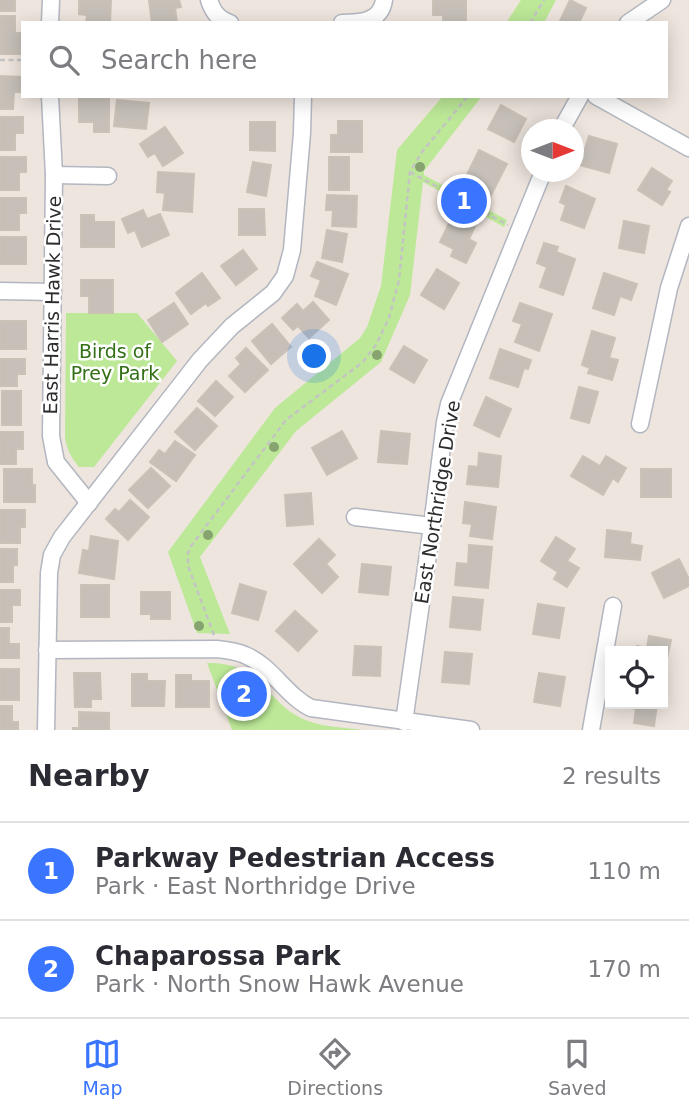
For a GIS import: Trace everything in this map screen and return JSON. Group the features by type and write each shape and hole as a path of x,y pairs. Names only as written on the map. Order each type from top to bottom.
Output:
{"street":[{"path":"50,21 51,0"},
{"path":"209,0 211,7 224,20"},
{"path":"631,21 662,0"},
{"path":"366,21 382,7"},
{"name":"East Harris Hawk Drive","path":"50,98 54,175 51,436 56,462 89,503"},
{"path":"46,730 49,573 52,555 62,537 200,360 232,326 273,293 285,276 292,250 303,98"},
{"path":"567,119 579,98"},
{"path":"600,98 689,148"},
{"path":"54,175 108,176"},
{"name":"East Northridge Drive","path":"404,722 449,404 539,182"},
{"path":"640,424 669,288 689,226"},
{"path":"0,291 53,292"},
{"path":"355,516 432,526"},
{"path":"591,730 613,606"},
{"path":"47,650 232,651 247,655 259,663 301,703 311,708 471,730"}],"path":[{"path":"531,21 544,0"},
{"path":"0,60 21,60"},
{"path":"215,636 188,566 191,546 286,420 363,362 376,345 389,318 399,281 410,172 422,152 466,98"},
{"path":"410,172 508,225"}],"green space":[{"path":"521,0 556,0 545,21 507,21"},
{"path":"441,98 480,98 424,171 424,175 507,220 504,227 423,182 410,295 381,362 296,431 200,557 230,634 197,633 168,552 275,408 360,338 367,327 381,286 397,150"},
{"name":"Birds of Prey Park","path":"66,313 137,313 177,361 94,467 79,467 65,438"},
{"path":"207,663 230,665 246,672 287,710 310,722 363,730 232,730"}],"building":[{"path":"0,0 15,0 15,11 0,11"},
{"path":"79,0 111,0 110,21 86,21 87,15 79,14"},
{"path":"149,0 179,0 181,7 175,8 177,21 152,21"},
{"path":"433,0 466,0 466,21 443,21 443,15 433,15"},
{"path":"570,0 586,8 580,21 560,21"},
{"path":"0,16 15,16 15,33 21,33 21,54 0,54"},
{"path":"0,76 21,77 21,92 14,92 13,109 0,109"},
{"path":"79,98 109,98 109,132 94,132 94,122 79,122"},
{"path":"117,100 149,103 146,129 114,126"},
{"path":"501,105 526,119 521,119 521,129 514,142 488,129"},
{"path":"0,117 23,117 23,133 15,133 15,150 0,150"},
{"path":"338,121 362,121 362,152 331,152 331,135 338,135"},
{"path":"250,122 275,122 275,151 250,150"},
{"path":"165,127 183,153 163,166 155,153 148,157 140,144"},
{"path":"589,136 617,144 609,173 584,166 584,152"},
{"path":"479,150 507,164 486,205 459,191"},
{"path":"0,157 26,157 26,172 19,172 19,190 0,190"},
{"path":"329,157 349,157 349,190 329,190"},
{"path":"253,162 271,165 266,196 247,192"},
{"path":"652,168 672,181 666,190 670,192 662,205 638,190"},
{"path":"158,172 194,174 192,212 163,210 165,193 157,192"},
{"path":"566,186 595,199 584,228 561,220 566,205 560,202"},
{"path":"327,195 357,196 356,227 332,226 333,210 326,210"},
{"path":"0,198 26,198 26,213 19,213 19,230 0,230"},
{"path":"239,209 264,209 265,235 239,235"},
{"path":"143,210 147,219 160,214 169,235 142,247 135,230 128,233 122,219"},
{"path":"455,211 477,222 469,239 476,243 466,263 451,256 454,249 440,242"},
{"path":"81,215 94,215 94,222 114,222 114,247 81,247"},
{"path":"624,221 649,226 644,253 619,248"},
{"path":"327,230 347,234 342,262 322,258"},
{"path":"0,237 26,237 26,264 0,264"},
{"path":"544,243 558,247 556,252 575,259 563,295 540,287 547,267 537,263"},
{"path":"243,250 257,269 236,285 221,266"},
{"path":"317,262 348,274 336,305 315,296 321,280 311,276"},
{"path":"437,269 459,283 444,309 421,295"},
{"path":"202,273 220,298 208,306 206,303 191,314 176,293"},
{"path":"604,273 637,284 631,300 620,296 614,315 593,308"},
{"path":"81,280 113,280 113,313 89,313 89,296 81,296"},
{"path":"313,302 329,320 309,338 298,326 293,330 282,318 297,304 303,311"},
{"path":"174,303 188,324 162,342 148,320"},
{"path":"520,303 552,314 539,351 515,342 522,324 513,321"},
{"path":"0,321 26,321 26,349 0,349"},
{"path":"272,324 291,347 271,364 252,341"},
{"path":"592,331 615,338 609,358 618,360 612,380 588,373 590,368 582,365"},
{"path":"404,346 427,360 414,383 390,369"},
{"path":"246,348 268,370 245,392 229,376 241,364 236,358"},
{"path":"500,349 531,360 528,369 524,368 518,387 490,378"},
{"path":"0,359 25,359 25,374 17,374 17,386 0,386"},
{"path":"216,381 233,397 215,416 198,401"},
{"path":"579,387 598,392 589,423 571,418"},
{"path":"2,391 21,391 21,425 2,425"},
{"path":"486,397 511,409 499,437 474,425"},
{"path":"197,408 217,426 195,450 175,432"},
{"path":"342,431 357,458 327,475 312,448"},
{"path":"381,431 410,434 407,464 378,462"},
{"path":"0,432 23,432 23,449 16,449 16,464 0,464"},
{"path":"175,441 195,455 176,481 150,462 159,450 165,454"},
{"path":"479,453 501,456 498,487 467,484 469,466 478,467"},
{"path":"583,456 600,466 606,456 626,468 618,482 613,478 603,495 571,476"},
{"path":"151,468 170,486 148,508 129,490"},
{"path":"4,469 32,469 35,502 4,502"},
{"path":"641,469 671,469 671,497 641,497"},
{"path":"311,493 313,524 287,526 285,495"},
{"path":"130,500 149,517 128,540 106,519 115,509 119,512"},
{"path":"465,502 496,507 492,539 470,536 472,524 463,523"},
{"path":"0,510 25,510 25,527 20,527 20,543 0,543"},
{"path":"607,530 631,533 630,544 642,546 640,560 605,557"},
{"path":"91,536 118,541 114,579 79,573 83,550 89,551"},
{"path":"556,537 575,549 567,561 579,568 567,587 554,579 558,572 541,561"},
{"path":"319,539 335,555 326,564 338,577 322,593 294,564"},
{"path":"469,545 492,547 488,588 455,585 457,563 468,564"},
{"path":"0,549 17,549 13,582 0,582"},
{"path":"679,559 689,579 689,586 664,598 652,573"},
{"path":"362,564 391,567 388,595 359,592"},
{"path":"240,584 266,592 258,620 232,613"},
{"path":"81,585 109,585 109,617 81,617"},
{"path":"0,590 20,590 20,605 12,605 12,622 0,622"},
{"path":"141,592 170,592 170,619 151,619 151,614 141,614"},
{"path":"453,597 483,600 480,630 450,627"},
{"path":"538,604 564,608 559,638 533,634"},
{"path":"295,611 317,631 298,651 276,631"},
{"path":"0,628 9,628 9,644 19,644 19,658 0,658"},
{"path":"649,636 671,640 668,654 668,646 647,646"},
{"path":"355,646 381,647 380,676 353,675"},
{"path":"445,652 472,654 469,684 442,682"},
{"path":"0,669 19,669 19,700 0,700"},
{"path":"74,673 100,673 101,699 91,699 91,707 75,707"},
{"path":"539,673 565,677 560,706 534,702"},
{"path":"132,674 147,674 147,681 165,681 164,706 132,706"},
{"path":"176,675 191,675 191,681 209,681 209,707 176,707"},
{"path":"0,706 12,706 12,722 18,722 18,730 0,730"},
{"path":"636,709 656,709 654,726 634,723"},
{"path":"79,712 109,713 109,730 73,730 79,728"}],"place":[{"name":"Parkway Pedestrian Access","path":"464,201"},
{"name":"Chaparossa Park","path":"244,694"}]}
